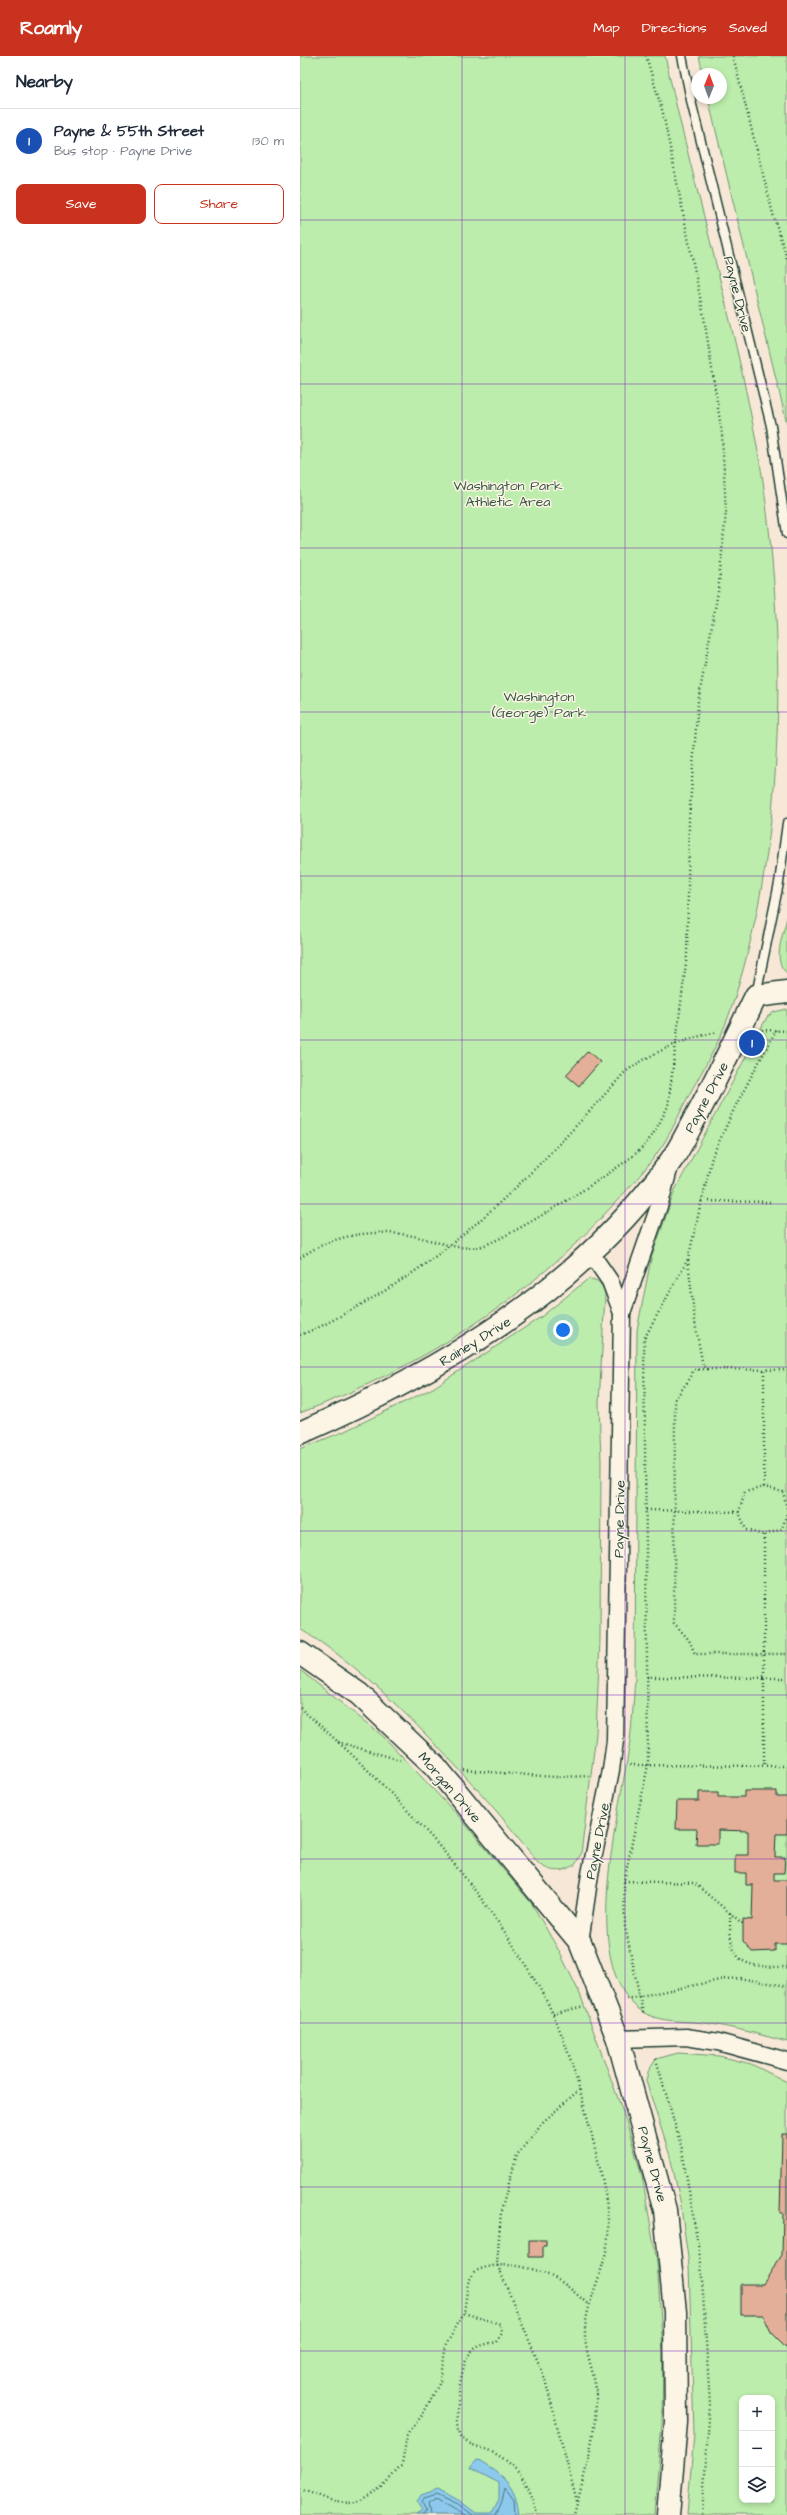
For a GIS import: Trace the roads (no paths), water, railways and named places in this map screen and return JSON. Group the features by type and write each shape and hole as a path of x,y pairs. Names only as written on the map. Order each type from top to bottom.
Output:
{"street":[{"path":"756,996 787,992"},
{"name":"Payne Drive","path":"627,1215 671,1162 712,1087 756,996"},
{"name":"Payne Drive","path":"668,2515 676,2422 675,2312 665,2210 618,2039 580,1942 590,1874 612,1770 615,1741 622,1313 660,1203 671,1162"},
{"name":"Rainey Drive","path":"300,1434 358,1408 428,1371 506,1323 569,1273 627,1215"},
{"path":"590,1252 610,1281 622,1313"},
{"name":"Morgan Drive","path":"300,1653 359,1694 435,1766 580,1942"},
{"path":"618,2039 686,2037 718,2042 787,2061"}],"lane":[{"name":"Payne Drive","path":"682,56 692,105 771,426 787,534"},
{"name":"Payne Drive","path":"756,996 779,883 787,823"}],"water":[{"path":"477,2460 494,2471 511,2488 515,2495 519,2515 416,2515 422,2511 417,2502 421,2495 438,2489 460,2501 476,2513 492,2513 499,2499 499,2483 470,2468"}],"place":[{"name":"Payne & 55th Street","path":"752,1043"}],"park label":[{"name":"Washington Park Athletic Area","path":"508,494"},
{"name":"Washington (George) Park","path":"539,704"}]}
